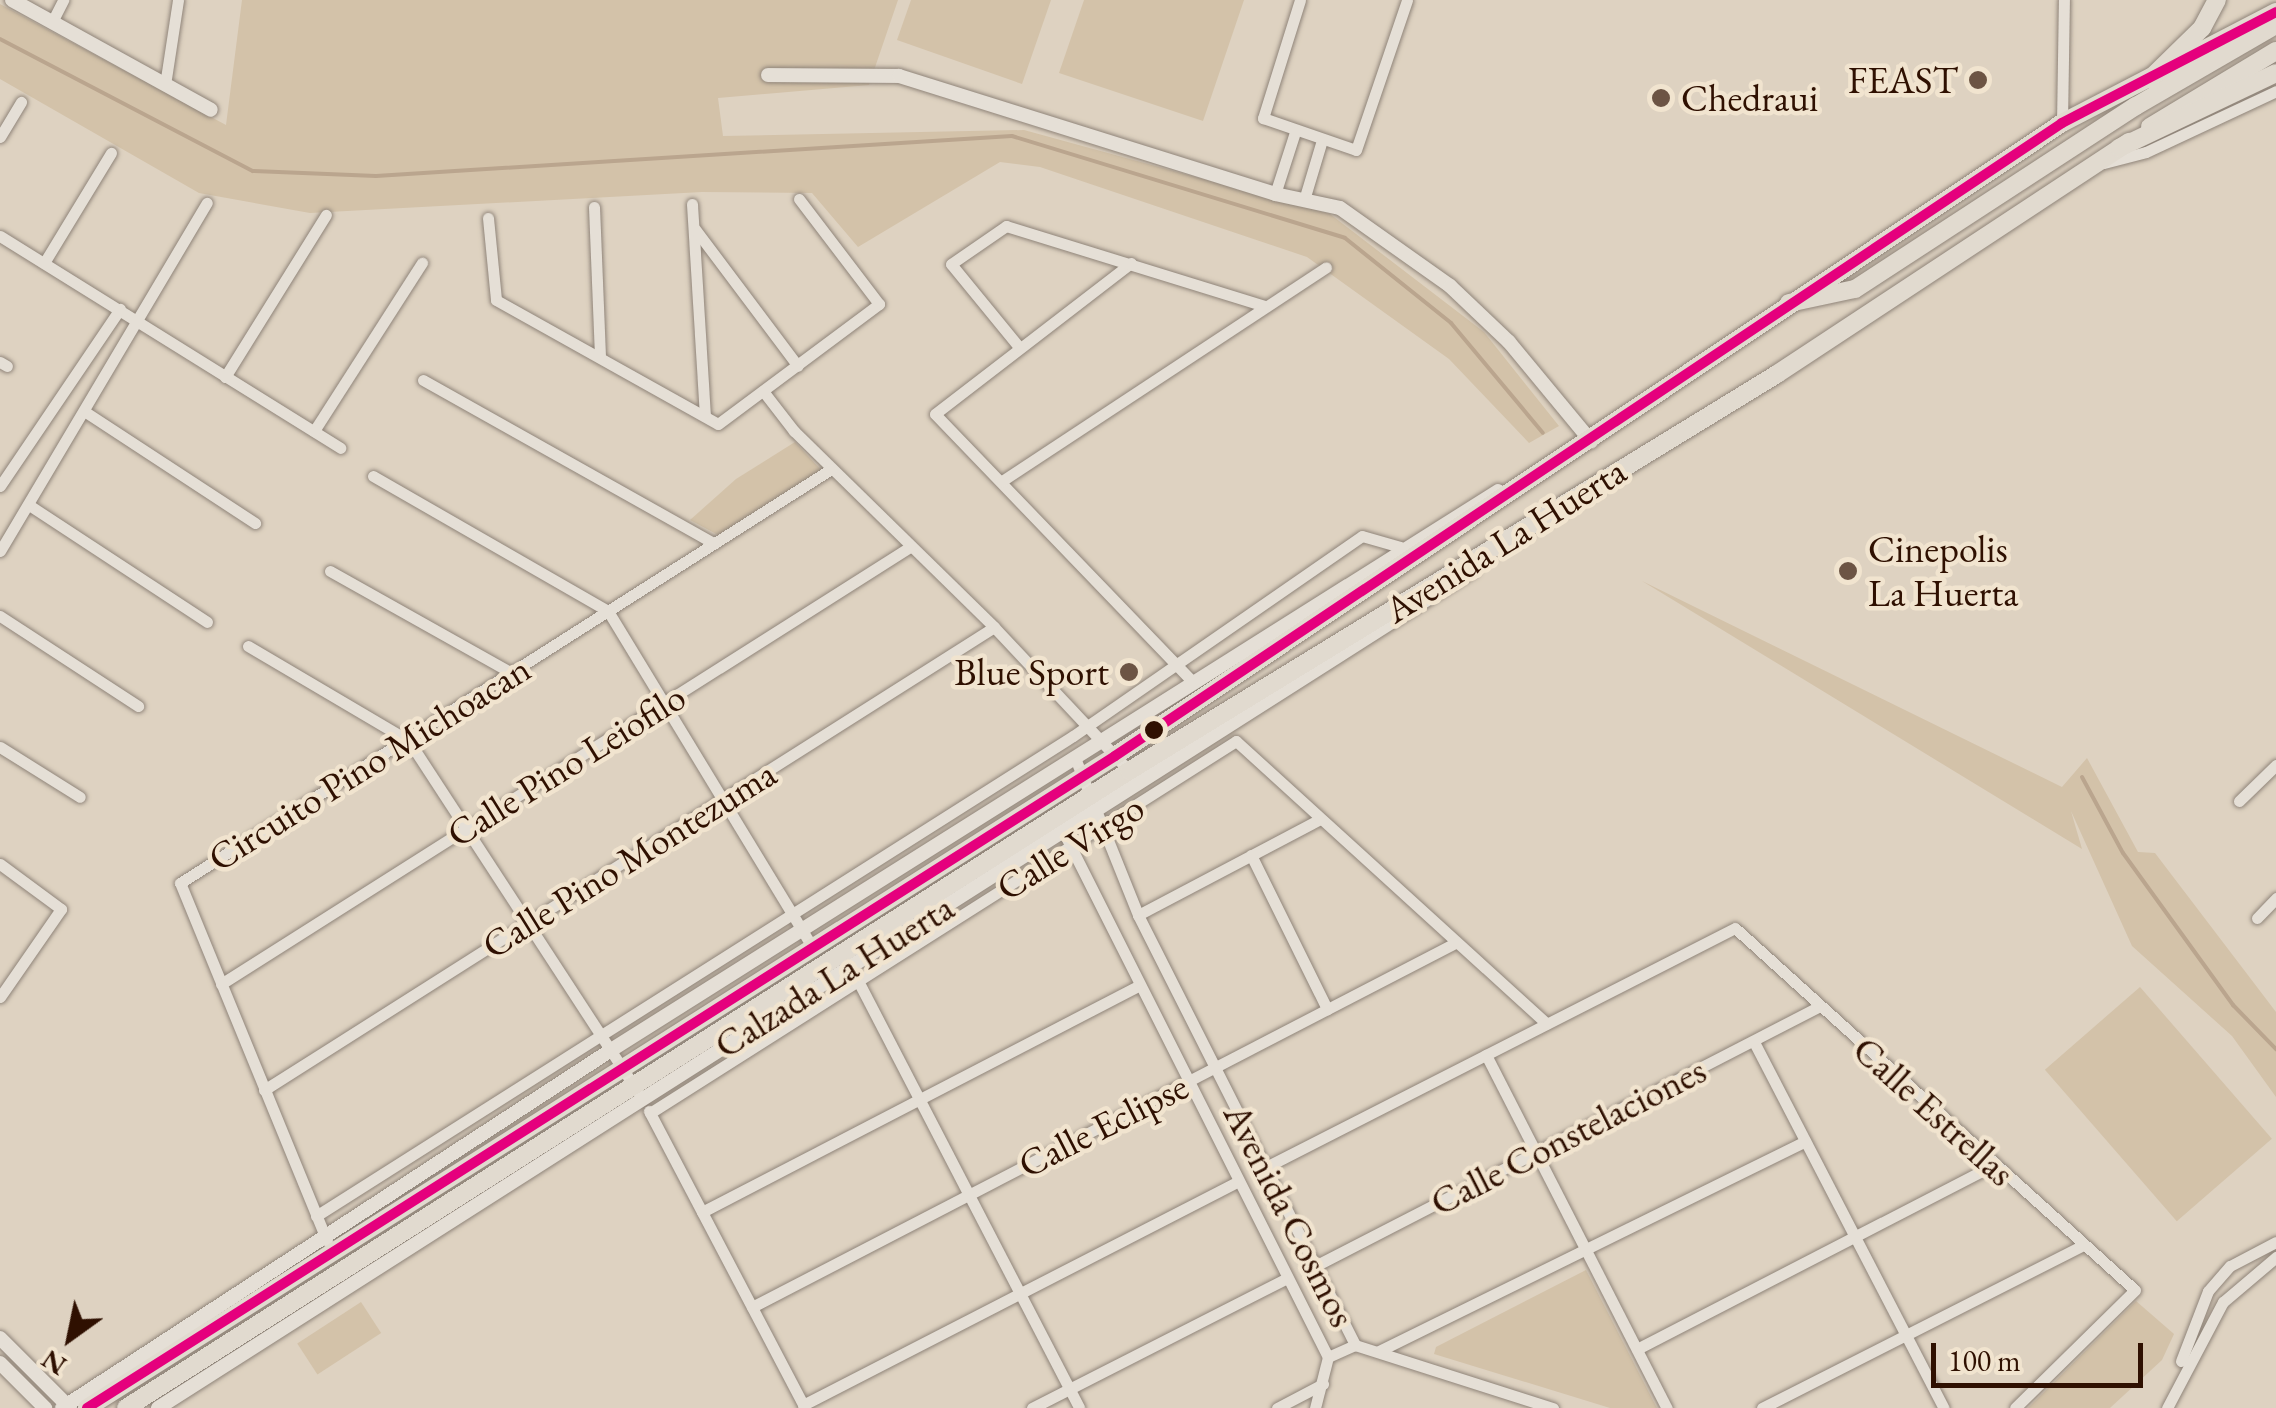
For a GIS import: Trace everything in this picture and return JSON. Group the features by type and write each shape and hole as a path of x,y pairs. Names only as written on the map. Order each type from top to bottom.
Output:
{"main road":[{"path":"2150,79 2202,28 2217,0"},
{"name":"Avenida La Huerta","path":"126,1408 632,1084 808,938 1081,778 1108,749 1543,476 1789,303 2062,123 2276,12"},
{"path":"1789,303 1855,289 2136,106 2276,25"},
{"path":"2120,148 2276,51"},
{"path":"2120,148 2276,73"},
{"name":"Avenida La Huerta","path":"71,1407 330,1246 632,1084 1065,831 1129,771 1777,374 2120,148"}],"street":[{"path":"12,0 211,110"},
{"path":"52,22 63,0"},
{"path":"164,85 178,0"},
{"path":"1300,0 1263,118 1352,150 1360,146 1407,0"},
{"path":"2062,123 2064,0"},
{"path":"768,75 899,76 1275,194 1340,208 1450,286 1509,342 1592,441"},
{"path":"2090,167 2146,152 2276,91"},
{"path":"0,136 21,102"},
{"path":"1275,194 1295,132"},
{"path":"1304,200 1322,140"},
{"path":"44,263 111,153"},
{"path":"488,218 496,300 718,424 878,304 799,199"},
{"path":"0,551 87,413 208,204"},
{"path":"692,204 706,416"},
{"path":"594,207 600,356"},
{"path":"225,377 326,215"},
{"path":"1019,347 951,264 1006,226 1264,306"},
{"path":"695,229 798,366"},
{"path":"0,236 340,448"},
{"path":"314,431 422,263"},
{"path":"1131,263 935,414 1191,680"},
{"path":"1002,481 1326,267"},
{"path":"0,486 120,309"},
{"path":"423,380 714,543"},
{"path":"763,391 831,469 994,627 1129,771"},
{"path":"87,413 255,523"},
{"name":"Circuito Pino Michoacan","path":"330,1246 180,883 409,741 831,469"},
{"path":"373,476 608,611 808,938"},
{"name":"Calzada La Huerta","path":"330,1246 608,1052 808,938 1071,761 1108,749 1191,680 1400,547 1496,492 1543,476"},
{"path":"29,505 207,622"},
{"name":"Calzada La Huerta","path":"316,1216 1086,727 1362,536 1400,547"},
{"path":"1092,804 1476,568 1506,538"},
{"name":"Calle Pino Leiofilo","path":"221,984 910,547"},
{"path":"330,571 512,673"},
{"path":"0,616 138,706"},
{"name":"Calle Pino Montezuma","path":"264,1090 994,627"},
{"path":"248,646 409,741 598,1039 650,1113 804,1406 1236,1182"},
{"name":"Calle Virgo","path":"650,1113 858,982 1065,831 1101,828 1236,741 1318,820"},
{"path":"0,747 80,797"},
{"name":"Avenida Cosmos","path":"1071,761 1138,915 1355,1345"},
{"name":"Avenida Cosmos","path":"1071,761 1061,790 1065,831 1138,986 1328,1358"},
{"path":"2239,801 2276,766"},
{"path":"1138,915 1318,820 1547,1024 1266,1167"},
{"path":"1252,855 1327,1009"},
{"path":"0,864 62,910 1,993"},
{"path":"2256,918 2276,898"},
{"name":"Calle Estrellas","path":"1547,1024 1735,928 2135,1290 2015,1408"},
{"name":"Calle Eclipse","path":"752,1307 1454,942"},
{"path":"847,959 1079,1408"},
{"path":"702,1212 1138,986"},
{"name":"Calle Constelaciones","path":"1316,1265 1820,1006"},
{"path":"1754,1042 1944,1408"},
{"path":"1486,1055 1667,1408"},
{"path":"158,1408 632,1084"},
{"path":"1379,1352 1805,1140"},
{"path":"1637,1349 1993,1164"},
{"path":"2168,1408 2208,1291 2230,1266 2276,1242"},
{"path":"1762,1408 1788,1402 1905,1336 2082,1246"},
{"path":"2173,1386 2223,1302 2276,1257"},
{"path":"1032,1408 1285,1279"},
{"path":"2208,1291 2223,1302"},
{"path":"0,1338 71,1407"},
{"path":"1315,1408 1328,1358 1355,1345 1553,1408"},
{"path":"0,1363 45,1408"},
{"path":"1277,1408 1323,1384"}],"shaded area":[{"path":"242,0 898,0 869,85 718,98 723,136 1024,130 1330,214 1484,332 1559,426 1529,443 1449,359 1307,257 1040,167 1000,162 858,247 812,193 702,192 310,213 199,193 0,79 0,4 226,125"},
{"path":"911,0 1051,0 1022,84 897,40"},
{"path":"1084,0 1244,0 1203,121 1059,73"},
{"path":"795,442 822,471 720,536 690,520 736,479"},
{"path":"1642,581 2062,787 2087,758 2138,852 2155,853 2276,1012 2276,1097 2232,1036 2132,946 2071,811 2082,849"},
{"path":"2140,987 2272,1139 2177,1221 2045,1070"},
{"path":"1586,1270 1657,1408 1610,1408 1434,1354 1436,1347"},
{"path":"2136,1301 2174,1334 2162,1360 2110,1408 2028,1408"},
{"path":"361,1302 381,1333 317,1374 297,1343"}],"waterway":[{"path":"0,39 253,171 376,176 1012,136 1345,238 1451,323 1543,433"},
{"path":"2082,777 2123,853 2233,1005 2276,1049"}],"transit line":[{"path":"87,1408 1115,756 2062,123 2276,12"}],"place":[{"name":"FEAST","path":"1978,80"},
{"name":"Chedraui","path":"1661,98"},
{"name":"Cinepolis La Huerta","path":"1848,571"},
{"name":"Blue Sport","path":"1129,672"}]}
